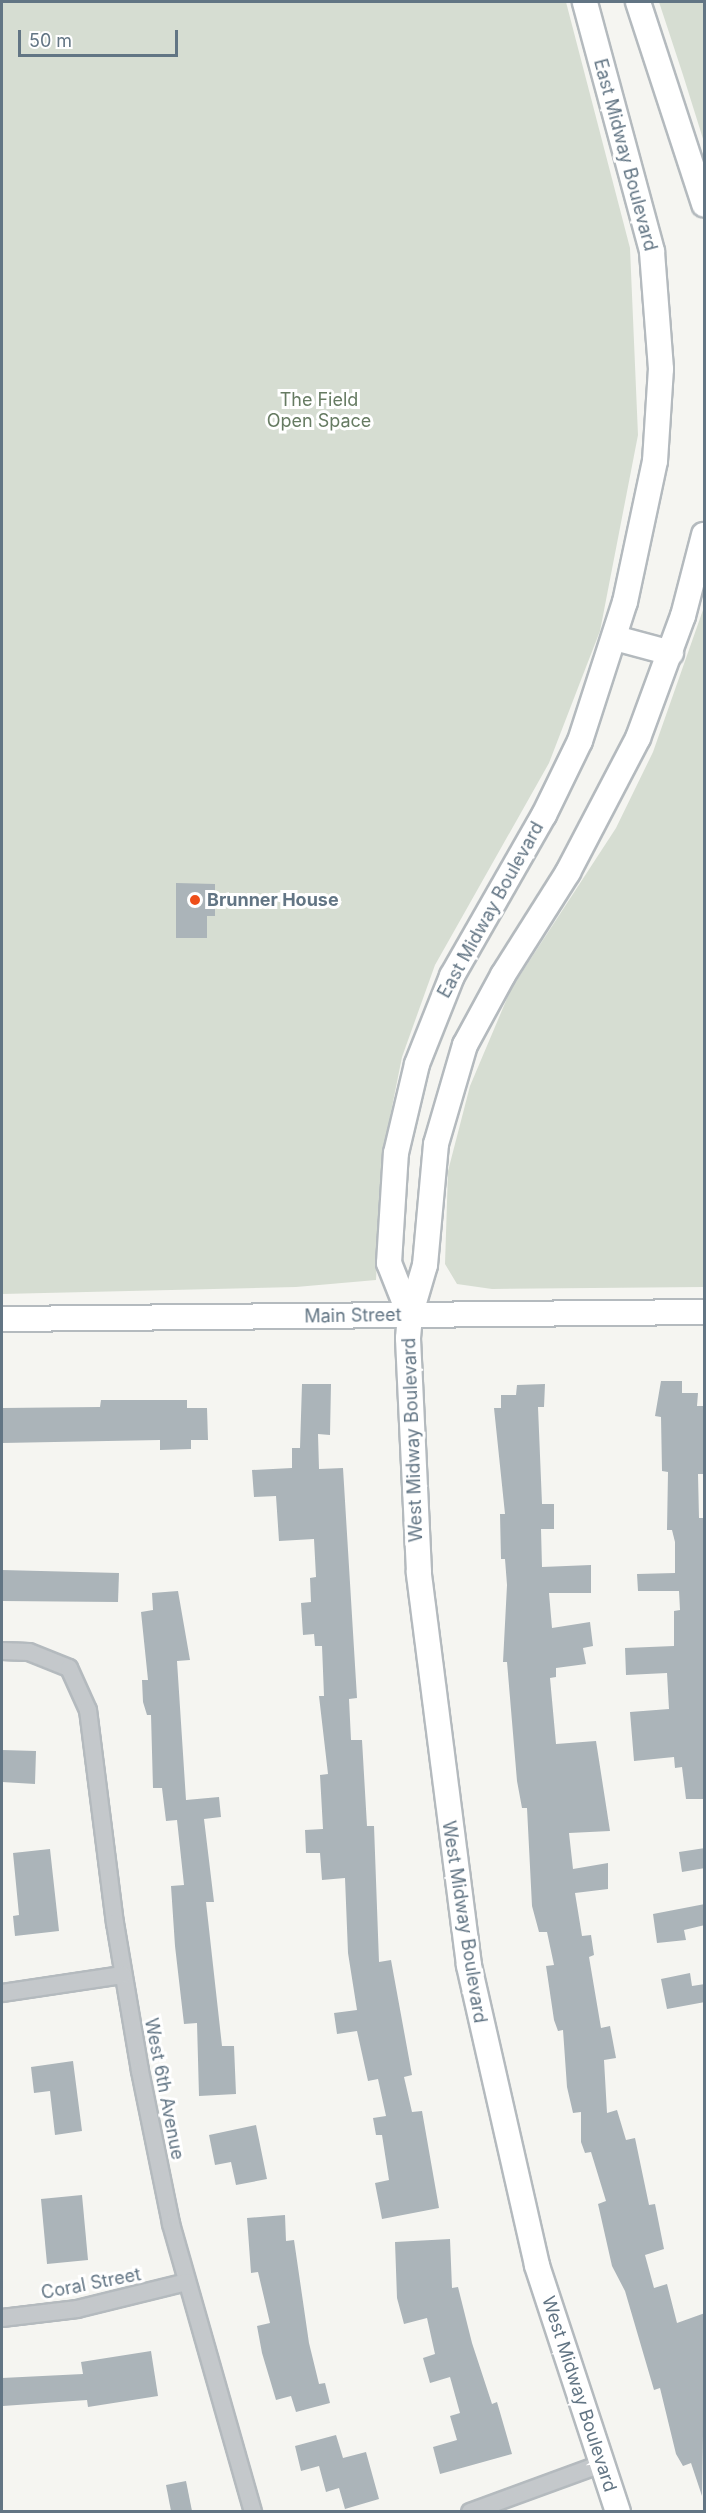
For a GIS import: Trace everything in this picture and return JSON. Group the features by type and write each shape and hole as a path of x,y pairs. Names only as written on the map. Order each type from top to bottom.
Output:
{"main road":[{"name":"East Midway Boulevard","path":"410,1316 389,1263 396,1152 417,1064 452,976 574,755 615,638 655,461 661,401 659,324 652,251 585,2"},
{"path":"638,2 705,204"},
{"path":"410,1316 425,1265 436,1144 465,1046 607,802 671,652 705,535"},
{"path":"615,638 671,652"},
{"name":"Main Street","path":"2,1319 705,1312"},
{"name":"West Midway Boulevard","path":"410,1316 419,1572 469,1965 537,2265 618,2511"}],"street":[{"name":"West 6th Avenue","path":"2,1651 29,1652 69,1668 88,1710 123,1975 140,2071 187,2282 253,2511"},
{"path":"2,1992 123,1975"},
{"name":"Coral Street","path":"2,2318 77,2308 187,2282"},
{"path":"470,2511 601,2464"}],"green space":[{"name":"The Field Open Space","path":"2,2 566,2 630,248 638,435 600,631 549,763 435,965 402,1057 382,1157 376,1280 296,1287 2,1294"},
{"path":"659,2 704,2 704,142 683,75"},
{"path":"704,607 704,1287 492,1289 457,1284 445,1264 448,1171 470,1086 511,989 616,828 653,752"}],"building":[{"name":"Brunner House","path":"176,883 215,884 215,916 207,916 207,938 176,938"},
{"path":"661,1381 682,1381 682,1393 698,1393 697,1406 705,1406 705,1474 698,1474 699,1518 705,1518 705,1799 686,1799 682,1767 675,1768 674,1757 634,1761 630,1712 669,1709 667,1673 626,1675 625,1648 674,1646 674,1611 680,1610 679,1591 638,1591 637,1574 675,1573 675,1542 672,1530 667,1530 668,1472 662,1471 661,1417 655,1416"},
{"path":"302,1384 331,1384 330,1435 318,1434 319,1469 343,1468 357,1698 349,1699 351,1740 362,1740 367,1826 374,1826 379,1962 391,1960 412,2075 404,2077 412,2112 422,2111 439,2208 382,2219 375,2183 389,2180 382,2135 376,2135 373,2118 386,2116 378,2079 368,2081 357,2031 337,2034 334,2013 357,2010 348,1953 345,1878 322,1880 320,1853 306,1853 305,1830 323,1829 320,1775 328,1774 319,1696 324,1696 322,1646 315,1646 314,1634 303,1635 301,1603 311,1602 310,1578 316,1577 314,1539 279,1541 276,1496 254,1497 252,1470 292,1468 292,1448 300,1448"},
{"path":"545,1384 544,1407 538,1407 542,1504 554,1504 554,1529 541,1529 542,1567 591,1565 591,1593 549,1593 552,1628 590,1622 593,1646 583,1648 586,1664 556,1668 556,1677 550,1678 556,1744 596,1741 610,1831 569,1833 573,1869 608,1863 608,1889 575,1893 582,1936 591,1935 594,1955 589,1957 601,2028 610,2026 616,2058 604,2060 607,2113 617,2110 626,2140 635,2138 649,2205 655,2204 664,2249 645,2255 654,2288 667,2284 677,2323 705,2313 702,2496 691,2463 683,2466 676,2454 660,2388 654,2390 625,2291 612,2266 598,2204 606,2201 591,2152 585,2153 581,2142 581,2112 573,2113 567,2087 563,2030 558,2031 554,2020 546,1966 554,1965 547,1932 539,1932 532,1906 527,1808 522,1808 517,1781 507,1662 503,1662 507,1585 505,1559 501,1559 500,1514 505,1514 494,1408 501,1408 501,1395 516,1395 517,1385"},
{"path":"101,1400 187,1400 187,1408 207,1408 208,1440 191,1440 191,1449 160,1450 160,1440 2,1443 2,1408 100,1407"},
{"path":"2,1570 119,1573 118,1602 2,1601"},
{"path":"178,1591 190,1660 177,1661 186,1800 219,1797 221,1817 204,1819 214,1902 206,1902 222,2046 234,2046 236,2094 199,2096 197,2023 184,2024 175,1946 171,1886 184,1885 177,1820 166,1821 162,1788 153,1788 151,1715 147,1715 143,1702 142,1680 148,1680 141,1612 153,1610 152,1593"},
{"path":"2,1750 36,1751 35,1784 2,1782"},
{"path":"705,1848 705,1868 682,1872 679,1852"},
{"path":"50,1849 59,1931 15,1936 13,1916 19,1915 13,1853"},
{"path":"705,1904 705,1925 684,1930 686,1940 657,1943 653,1914"},
{"path":"690,1973 692,1986 705,1984 705,2002 667,2009 661,1979"},
{"path":"73,2061 82,2131 55,2135 50,2091 34,2093 31,2067"},
{"path":"256,2125 267,2179 236,2185 231,2162 215,2165 209,2135"},
{"path":"82,2195 88,2260 47,2264 41,2199"},
{"path":"285,2215 286,2241 294,2240 309,2343 319,2384 325,2383 330,2403 296,2412 291,2396 276,2400 262,2353 257,2326 270,2323 258,2272 251,2273 247,2218"},
{"path":"450,2239 452,2288 458,2287 472,2343 492,2404 497,2402 512,2454 440,2474 433,2447 457,2440 450,2416 460,2413 450,2377 430,2383 423,2358 435,2354 427,2318 404,2324 397,2298 395,2242"},
{"path":"151,2351 158,2396 88,2407 87,2400 3,2406 2,2378 83,2374 81,2362"},
{"path":"336,2435 343,2458 366,2452 379,2499 345,2509 339,2488 326,2492 319,2466 301,2471 295,2446"},
{"path":"186,2481 192,2511 171,2511 166,2485"}],"place":[{"name":"Brunner House","path":"195,900"}]}
